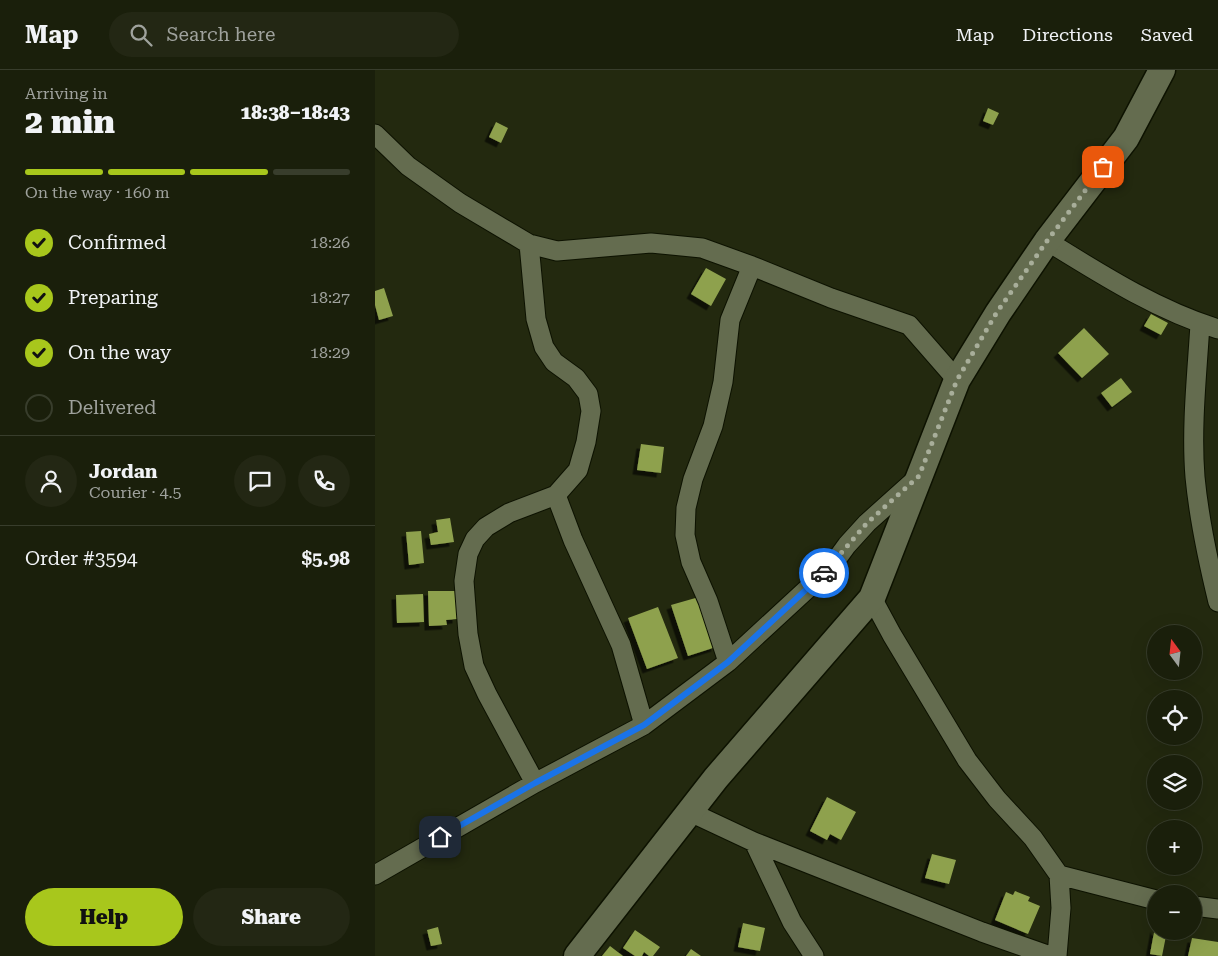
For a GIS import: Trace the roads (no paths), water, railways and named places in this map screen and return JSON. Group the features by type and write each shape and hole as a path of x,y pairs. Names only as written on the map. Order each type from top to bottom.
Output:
{"street":[{"path":"577,956 716,778 872,598 957,380 997,312 1047,241 1126,138 1163,70"},
{"path":"375,134 408,166 460,203 529,244 557,251 651,243 702,248 831,298 909,325 957,380"},
{"path":"1047,241 1123,288 1200,324 1218,329"},
{"path":"529,244 535,320 544,347 554,362 576,378 588,394 591,412 586,442 578,470 556,495 509,513 485,527 475,539 468,554 464,581 468,634 474,666 535,783"},
{"path":"728,662 708,601 691,562 685,535 686,508 693,479 713,426 723,382 730,320 752,266"},
{"path":"1200,324 1195,426 1195,476 1205,546 1218,602"},
{"path":"376,870 644,725 728,662 831,567 847,545 867,523 919,476"},
{"path":"556,495 573,540 621,645 644,725"},
{"path":"872,598 967,760 997,799 1033,838 1059,875 1061,908 1057,956"},
{"path":"690,812 754,842 982,932 1050,956"},
{"path":"754,842 792,922 815,955"},
{"path":"1059,875 1147,898"},
{"path":"1202,907 1218,909"}]}
